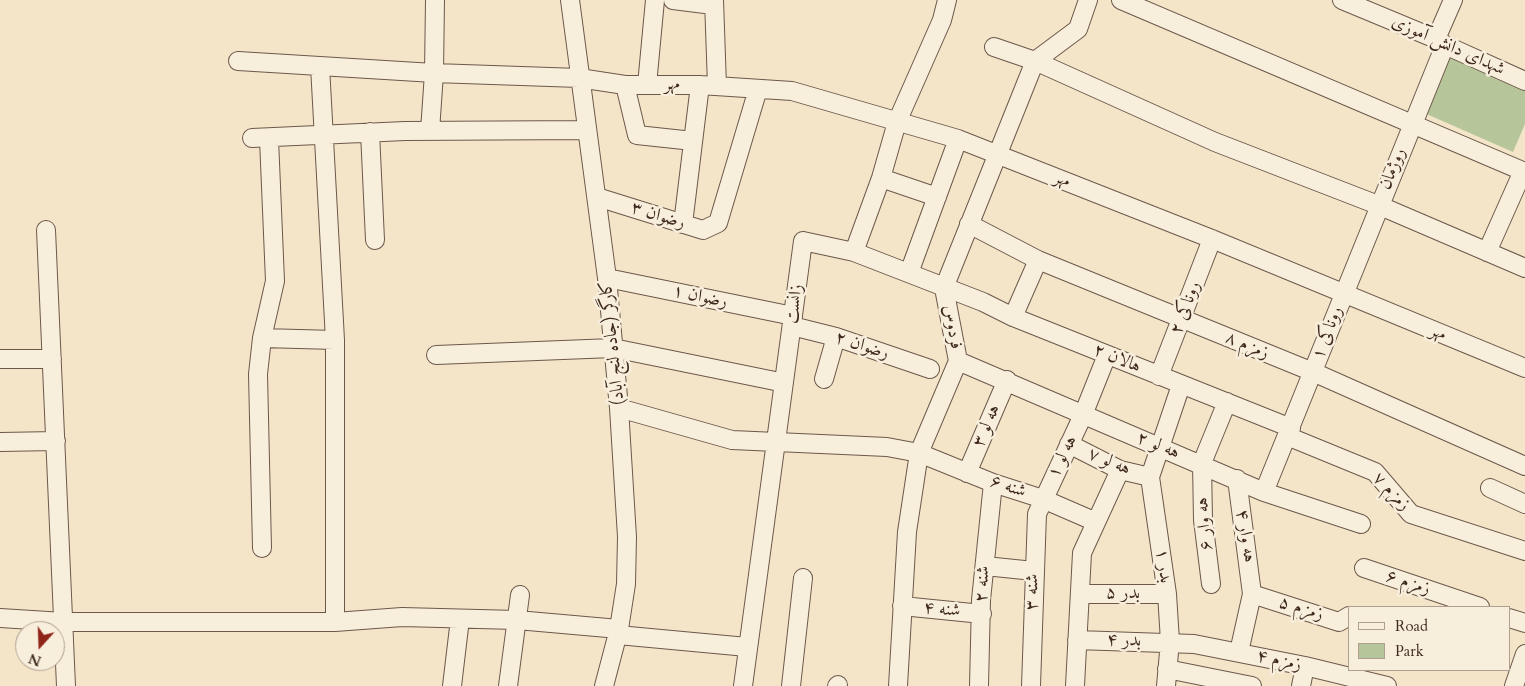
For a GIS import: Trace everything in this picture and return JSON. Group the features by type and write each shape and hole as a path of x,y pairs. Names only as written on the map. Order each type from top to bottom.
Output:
{"street":[{"path":"430,131 434,73 435,0"},
{"name":"کارگر (جاده لنج آباد)","path":"570,0 579,78 598,197 607,278 620,408 627,537 626,584 618,632 604,686"},
{"path":"647,85 655,0"},
{"path":"673,0 714,3 717,86"},
{"path":"944,288 854,252 897,122 942,20 947,0"},
{"path":"1035,61 1078,29 1088,0"},
{"path":"1121,0 1160,8 1412,123 1524,171 1487,252"},
{"name":"شهدای دانش آموزی","path":"1342,0 1525,81"},
{"name":"روژمان","path":"1343,293 1412,123 1453,0"},
{"path":"994,47 1035,61 1215,142 1378,205 1525,268"},
{"name":"مهر","path":"238,61 434,73 579,78 625,85 700,85 792,91 958,139 1212,239 1525,368"},
{"name":"فردوس","path":"898,686 907,532 919,453 958,361 944,288 996,154 1035,61"},
{"path":"320,66 335,340 334,622"},
{"path":"625,85 637,136 693,141"},
{"path":"683,224 700,85"},
{"name":"رضوان ۳","path":"598,197 703,230 718,223 758,89"},
{"path":"262,548 258,374 262,338 275,281 260,139 370,132 587,130"},
{"path":"370,132 375,240"},
{"path":"909,273 958,139"},
{"path":"880,178 937,197"},
{"name":"زمزم ۸","path":"969,224 1038,260 1313,372 1525,466"},
{"path":"46,230 64,621"},
{"name":"روناکی ۲","path":"1159,376 1212,239"},
{"name":"زانست","path":"743,686 774,443 803,241 854,252"},
{"path":"1013,317 1038,260"},
{"name":"رضوان ۱","path":"607,278 793,321"},
{"name":"هالان ۲","path":"944,288 983,302 1013,317 1227,402 1289,432"},
{"name":"روناکی ۱","path":"1313,372 1343,293"},
{"name":"رضوان ۲","path":"793,321 930,369"},
{"path":"824,379 836,337"},
{"path":"262,338 335,340"},
{"path":"436,355 613,348 775,381"},
{"name":"هه لو ۱","path":"1043,499 1084,415 1107,355"},
{"path":"0,359 52,359"},
{"name":"هه لو ۲","path":"958,361 1007,380 1159,448 1237,478 1264,492 1361,524"},
{"path":"1264,492 1313,372"},
{"name":"هه لو ۳","path":"967,473 1007,380"},
{"name":"بدر ۱","path":"1166,677 1170,641 1167,594 1150,476 1181,385"},
{"path":"1202,464 1227,402"},
{"path":"620,408 732,440 887,446 919,453"},
{"name":"زمزم ۷","path":"1289,432 1375,472 1411,514 1525,551"},
{"path":"0,442 56,441"},
{"name":"هه لو ۷","path":"1069,444 1120,470 1150,476"},
{"name":"شنه ۶","path":"919,453 993,483 1043,499 1096,522"},
{"name":"هه وار ۶","path":"1202,464 1203,520 1212,584"},
{"path":"1075,686 1082,553 1120,470"},
{"name":"هه وار ۴","path":"1237,478 1252,594"},
{"name":"شنه ۲","path":"979,686 984,566 993,483"},
{"path":"1490,488 1525,504"},
{"name":"شنه ۳","path":"1031,686 1034,571 1038,514 1043,499"},
{"path":"984,566 1034,571"},
{"name":"زمزم ۶","path":"1364,568 1477,606"},
{"path":"791,686 803,578"},
{"name":"بدر ۵","path":"1080,594 1167,594"},
{"path":"1239,652 1252,594"},
{"name":"زمزم ۵","path":"1252,594 1339,622 1348,617"},
{"path":"508,686 520,595"},
{"name":"شنه ۴","path":"902,606 982,614"},
{"path":"65,622 334,622 402,617 517,620 747,647"},
{"path":"0,618 48,621"},
{"path":"1510,618 1525,623"},
{"path":"452,686 460,619"},
{"name":"بدر ۴","path":"1077,640 1170,641"},
{"name":"زمزم ۴","path":"1170,641 1239,652 1387,686"},
{"path":"65,654 66,686"},
{"path":"1516,675 1525,654"},
{"path":"1301,686 1305,666"},
{"path":"1166,677 1252,686"}],"green space":[{"path":"1447,56 1525,91 1525,124 1513,152 1422,112"}]}
